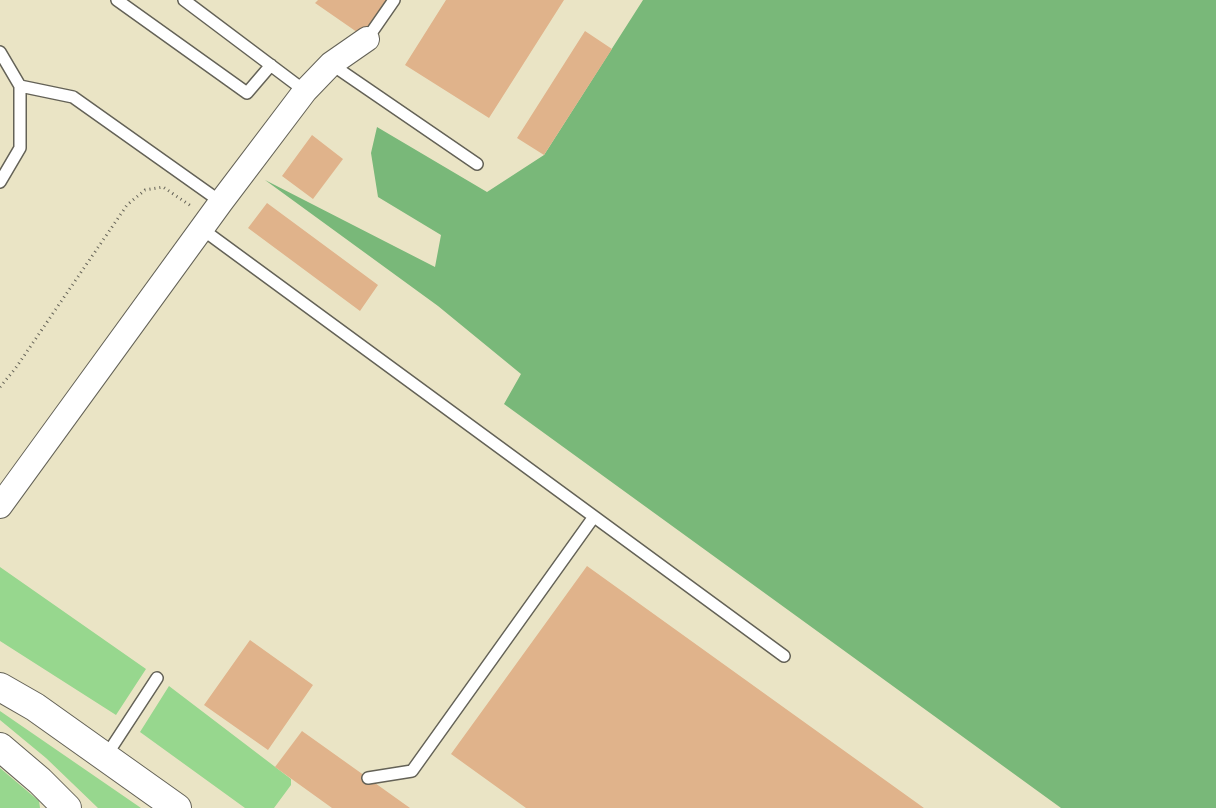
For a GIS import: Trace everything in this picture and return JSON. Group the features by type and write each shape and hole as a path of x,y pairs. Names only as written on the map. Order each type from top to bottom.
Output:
{"street":[{"path":"0,506 211,216 305,91 331,64 367,38"},
{"path":"0,687 35,707 177,808"},
{"path":"0,747 65,807"}],"lane":[{"path":"117,0 247,93 271,65"},
{"path":"184,0 305,91"},
{"path":"367,38 394,0"},
{"path":"0,52 20,86 20,148 0,182"},
{"path":"331,64 477,164"},
{"path":"20,86 73,97 211,216 593,518 784,656"},
{"path":"368,778 412,771 593,518"},
{"path":"106,756 158,678"}],"path":[{"path":"0,387 15,370 127,205 145,190 163,187 211,216"}],"green space":[{"path":"643,0 1216,0 1216,808 1061,808 504,404 521,374 438,306 265,180 435,267 441,235 378,197 371,153 377,127 487,192 544,155"},
{"path":"0,567 146,669 116,715 0,641"},
{"path":"169,686 291,779 291,785 274,808 245,808 140,732"},
{"path":"0,711 141,808 98,808 46,758 0,720"},
{"path":"0,768 39,801 40,808 0,808"}],"building":[{"path":"318,0 394,0 367,39 315,3"},
{"path":"446,0 564,0 489,118 405,65"},
{"path":"585,31 612,49 544,155 517,138"},
{"path":"312,135 343,159 313,199 282,176"},
{"path":"267,203 378,285 360,311 248,228"},
{"path":"587,566 924,808 526,808 451,754"},
{"path":"250,640 313,685 268,750 204,705"},
{"path":"302,731 410,808 332,808 275,767"}]}
